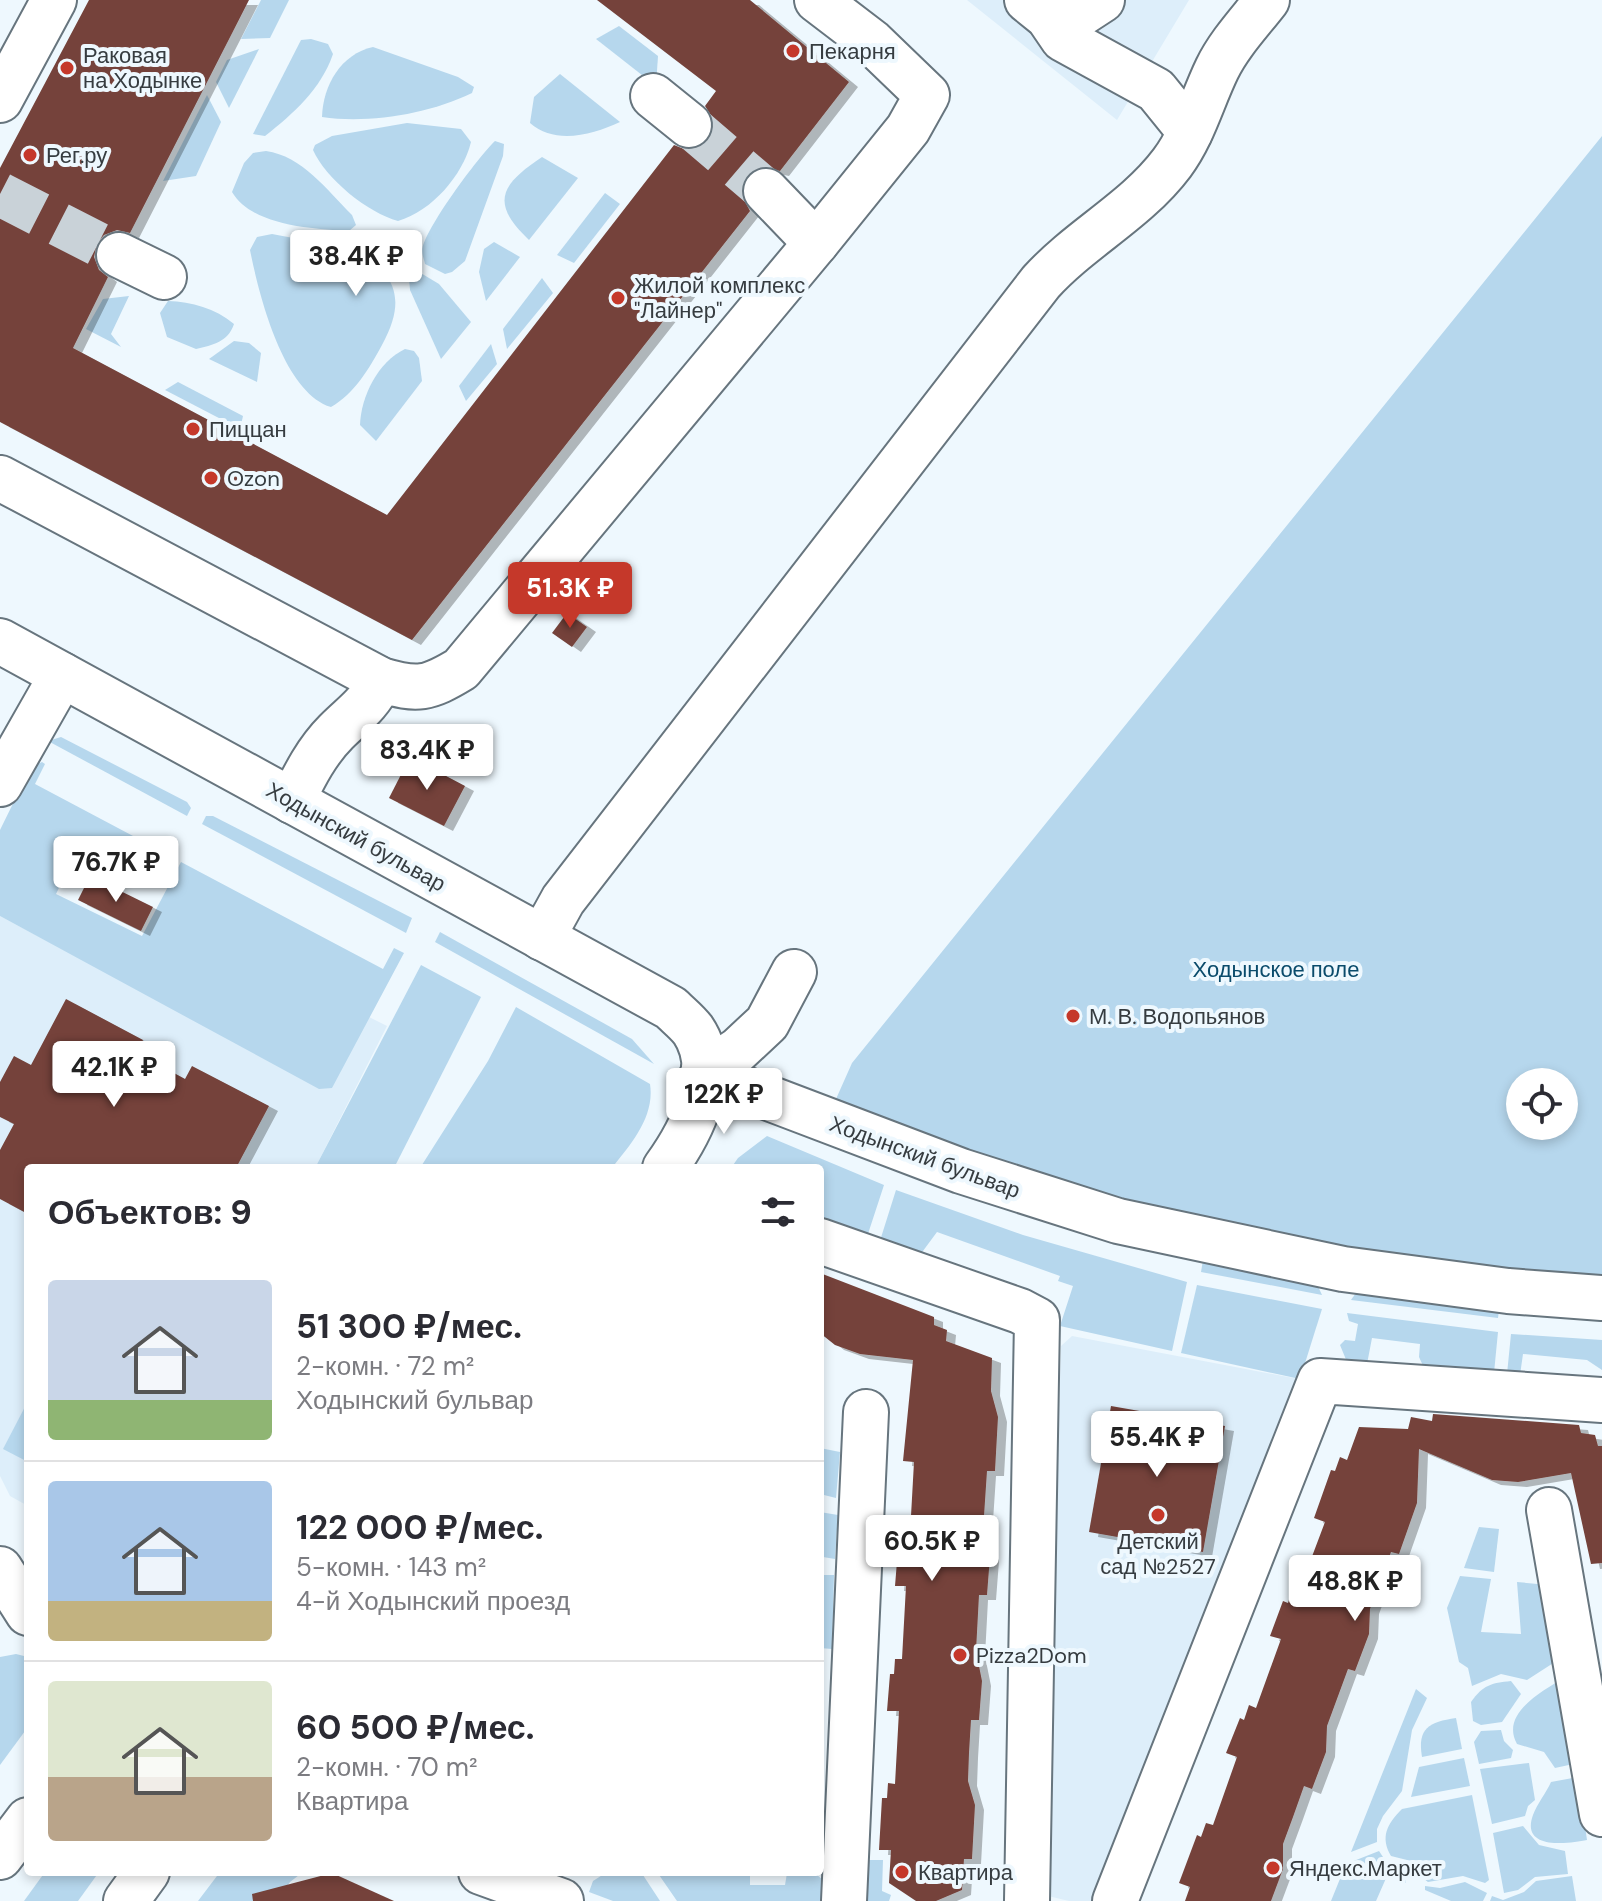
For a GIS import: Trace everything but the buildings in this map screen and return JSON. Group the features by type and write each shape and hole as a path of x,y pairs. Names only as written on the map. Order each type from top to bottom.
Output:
{"street":[{"path":"0,100 54,0"},
{"path":"0,478 381,680 411,689 435,685 461,669 816,243 908,129 927,95 872,42 817,0"},
{"path":"1038,8 1079,15 1102,0"},
{"path":"542,938 563,900 1041,282 1063,258 1150,189 1178,155 1218,65 1267,0"},
{"path":"1038,8 1063,39 1156,90 1190,132"},
{"path":"653,96 689,125"},
{"path":"766,191 816,243"},
{"path":"119,255 164,277"},
{"name":"Ходынский бульвар","path":"0,641 671,1008 693,1030 703,1073 961,1171 1118,1221 1343,1269 1508,1291 1602,1298"},
{"path":"0,784 62,675"},
{"path":"292,801 313,761 336,732 369,703 381,680"},
{"path":"668,1164 699,1108 703,1073 738,1050 767,1023 794,972"},
{"path":"824,1242 1020,1311 1037,1320 1027,1901"},
{"path":"1115,1901 1320,1381 1602,1400"},
{"path":"837,1877 866,1412"},
{"path":"1549,1510 1602,1814"},
{"path":"0,1569 24,1607"},
{"path":"0,1857 24,1825"},
{"path":"126,1901 144,1876"},
{"path":"492,1876 561,1901"}],"shaded area":[{"path":"967,0 1189,0 1117,120"},
{"path":"0,916 169,1006 315,990 387,1026 317,1164 24,1164 24,1504 10,1496 0,1476"},
{"name":"Детский сад №2527","path":"1072,1336 1309,1381 1314,1391 1091,1901 1069,1901 1044,1895 1061,1346"}],"green space":[{"path":"261,0 289,0 270,38 241,39"},
{"path":"619,26 658,56 656,86 596,39"},
{"path":"311,39 328,44 333,54 328,67 305,100 276,127 265,136 253,134 301,40"},
{"path":"373,47 458,77 474,87 472,93 437,107 398,116 359,119 322,117 326,94 336,73 352,56"},
{"path":"259,49 229,108 216,82 227,60"},
{"path":"560,74 620,122 574,136 551,134 530,123 534,97"},
{"path":"207,95 221,122 196,176 163,181"},
{"path":"407,123 461,129 471,142 461,167 444,190 423,209 398,221 374,211 349,193 328,172 313,150 315,145 332,136"},
{"name":"Ходынское поле","path":"1602,136 1602,1288 1204,1229 832,1108 852,1063"},
{"path":"495,141 504,144 503,156 465,261 445,274 425,264 422,251 425,241 453,194"},
{"path":"266,151 291,160 313,176 352,215 356,225 349,231 284,224 268,219 241,203 232,192 244,163 253,153"},
{"path":"542,157 578,178 529,240 509,215 505,195 517,177"},
{"path":"605,193 620,204 574,263 557,255"},
{"path":"272,234 322,244 369,261 385,274 394,292 394,315 382,345 354,388 331,407 314,398 299,382 276,340 267,315 250,250 257,237"},
{"path":"494,242 520,257 486,301 479,272 484,249"},
{"path":"414,269 439,284 471,322 441,359 410,290 409,279"},
{"path":"542,278 553,293 507,349 503,329"},
{"path":"129,296 111,334 121,347 86,329 103,299"},
{"path":"168,301 203,307 234,324 224,339 196,349 167,337 160,313"},
{"path":"234,341 249,343 261,353 257,382 209,359"},
{"path":"491,344 497,364 466,401 459,386"},
{"path":"405,349 414,351 419,358 422,381 376,441 360,425 364,403 379,371"},
{"path":"178,382 243,416 240,429 165,390"},
{"path":"61,737 187,802 191,808 187,816 48,741"},
{"path":"42,762 45,764 35,784 167,854 154,876 147,879 79,847 56,894 142,936 181,862 383,969 394,948 404,953 332,1088 319,1089 0,916 0,830 31,767"},
{"path":"206,816 213,816 412,918 406,933 202,824"},
{"path":"440,932 632,1039 654,1064 435,942"},
{"path":"421,965 481,997 396,1164 317,1164"},
{"path":"516,1007 650,1084 649,1108 640,1129 615,1164 423,1164 488,1061"},
{"path":"767,1136 884,1185 865,1243 824,1228 824,1164 734,1164"},
{"path":"896,1190 1023,1235 1187,1282 1172,1351 1060,1326 1073,1286 1058,1281 1060,1276 937,1232 920,1255 878,1247"},
{"path":"1204,1254 1316,1282 1322,1295 1201,1272"},
{"path":"1197,1285 1322,1309 1300,1379 1181,1353"},
{"path":"1358,1290 1500,1303 1498,1318 1351,1300"},
{"path":"1347,1313 1498,1332 1493,1383 1425,1370 1419,1357 1420,1344 1372,1338 1367,1364 1347,1362 1340,1345 1345,1340 1355,1341 1358,1324 1349,1321"},
{"path":"1511,1334 1602,1340 1602,1370 1587,1360 1523,1354 1520,1375 1506,1384"},
{"path":"24,1409 24,1460 3,1449"},
{"path":"824,1449 840,1452 836,1498 824,1495"},
{"path":"824,1513 838,1515 835,1559 824,1557"},
{"path":"1479,1527 1499,1529 1494,1572 1464,1568"},
{"path":"824,1575 834,1575 832,1649 824,1648"},
{"path":"1460,1576 1491,1579 1481,1632 1521,1634 1517,1582 1548,1585 1558,1660 1527,1680 1501,1674 1472,1686 1468,1668 1459,1662 1447,1608"},
{"path":"24,1656 24,1732 0,1765 0,1657"},
{"path":"1563,1678 1578,1763 1555,1768 1544,1752 1517,1744 1513,1733 1514,1723 1526,1705"},
{"path":"1511,1681 1521,1694 1502,1722 1481,1725 1473,1721 1471,1702 1480,1692 1493,1684"},
{"path":"1416,1689 1427,1698 1412,1730 1402,1791 1383,1816 1377,1829 1377,1842 1351,1852"},
{"path":"1456,1718 1462,1749 1422,1757 1421,1739 1427,1728"},
{"path":"1501,1730 1504,1741 1513,1750 1511,1758 1479,1764 1474,1742 1481,1731"},
{"path":"1464,1758 1470,1786 1411,1797 1419,1767"},
{"path":"1529,1763 1535,1800 1528,1806 1525,1816 1492,1824 1480,1769"},
{"path":"1578,1777 1587,1840 1558,1843 1539,1839 1533,1834 1531,1826 1533,1815 1551,1782"},
{"path":"1472,1795 1489,1880 1485,1883 1463,1876 1428,1882 1419,1875 1411,1861 1391,1856 1386,1843 1387,1831 1402,1809"},
{"path":"1523,1826 1539,1845 1565,1851 1568,1874 1535,1877 1518,1890 1504,1893 1493,1833"},
{"path":"1379,1851 1389,1866 1405,1869 1406,1883 1387,1876 1376,1901 1331,1901 1346,1864"},
{"path":"868,1860 883,1860 882,1891 891,1895 889,1901 867,1901"},
{"path":"42,1876 96,1876 78,1901 24,1901"},
{"path":"217,1876 298,1876 277,1901 198,1901"},
{"path":"601,1876 644,1876 660,1901 613,1901 589,1892 593,1881"},
{"path":"660,1876 750,1876 750,1885 785,1885 786,1876 818,1876 822,1879 821,1901 677,1901"},
{"path":"1572,1876 1576,1901 1490,1901 1492,1896 1503,1900 1524,1892 1536,1881"},
{"path":"1465,1882 1487,1893 1483,1901 1451,1901 1425,1890 1425,1886 1440,1888"}],"tunnel":[{"path":"689,125 766,191"},
{"path":"0,194 119,255"}],"place":[{"name":"Пекарня","path":"793,51"},
{"name":"Раковая на Ходынке","path":"67,68"},
{"name":"Рег.ру","path":"30,155"},
{"name":"Жилой комплекс \"Лайнер\"","path":"618,298"},
{"name":"Пиццан","path":"193,429"},
{"name":"Ozon","path":"211,478"},
{"name":"М. В. Водопьянов","path":"1073,1016"},
{"name":"Детский сад №2527","path":"1158,1515"},
{"name":"Pizza2Dom","path":"960,1655"},
{"name":"Яндекс.Маркет","path":"1273,1868"},
{"name":"Квартира","path":"902,1872"}]}
